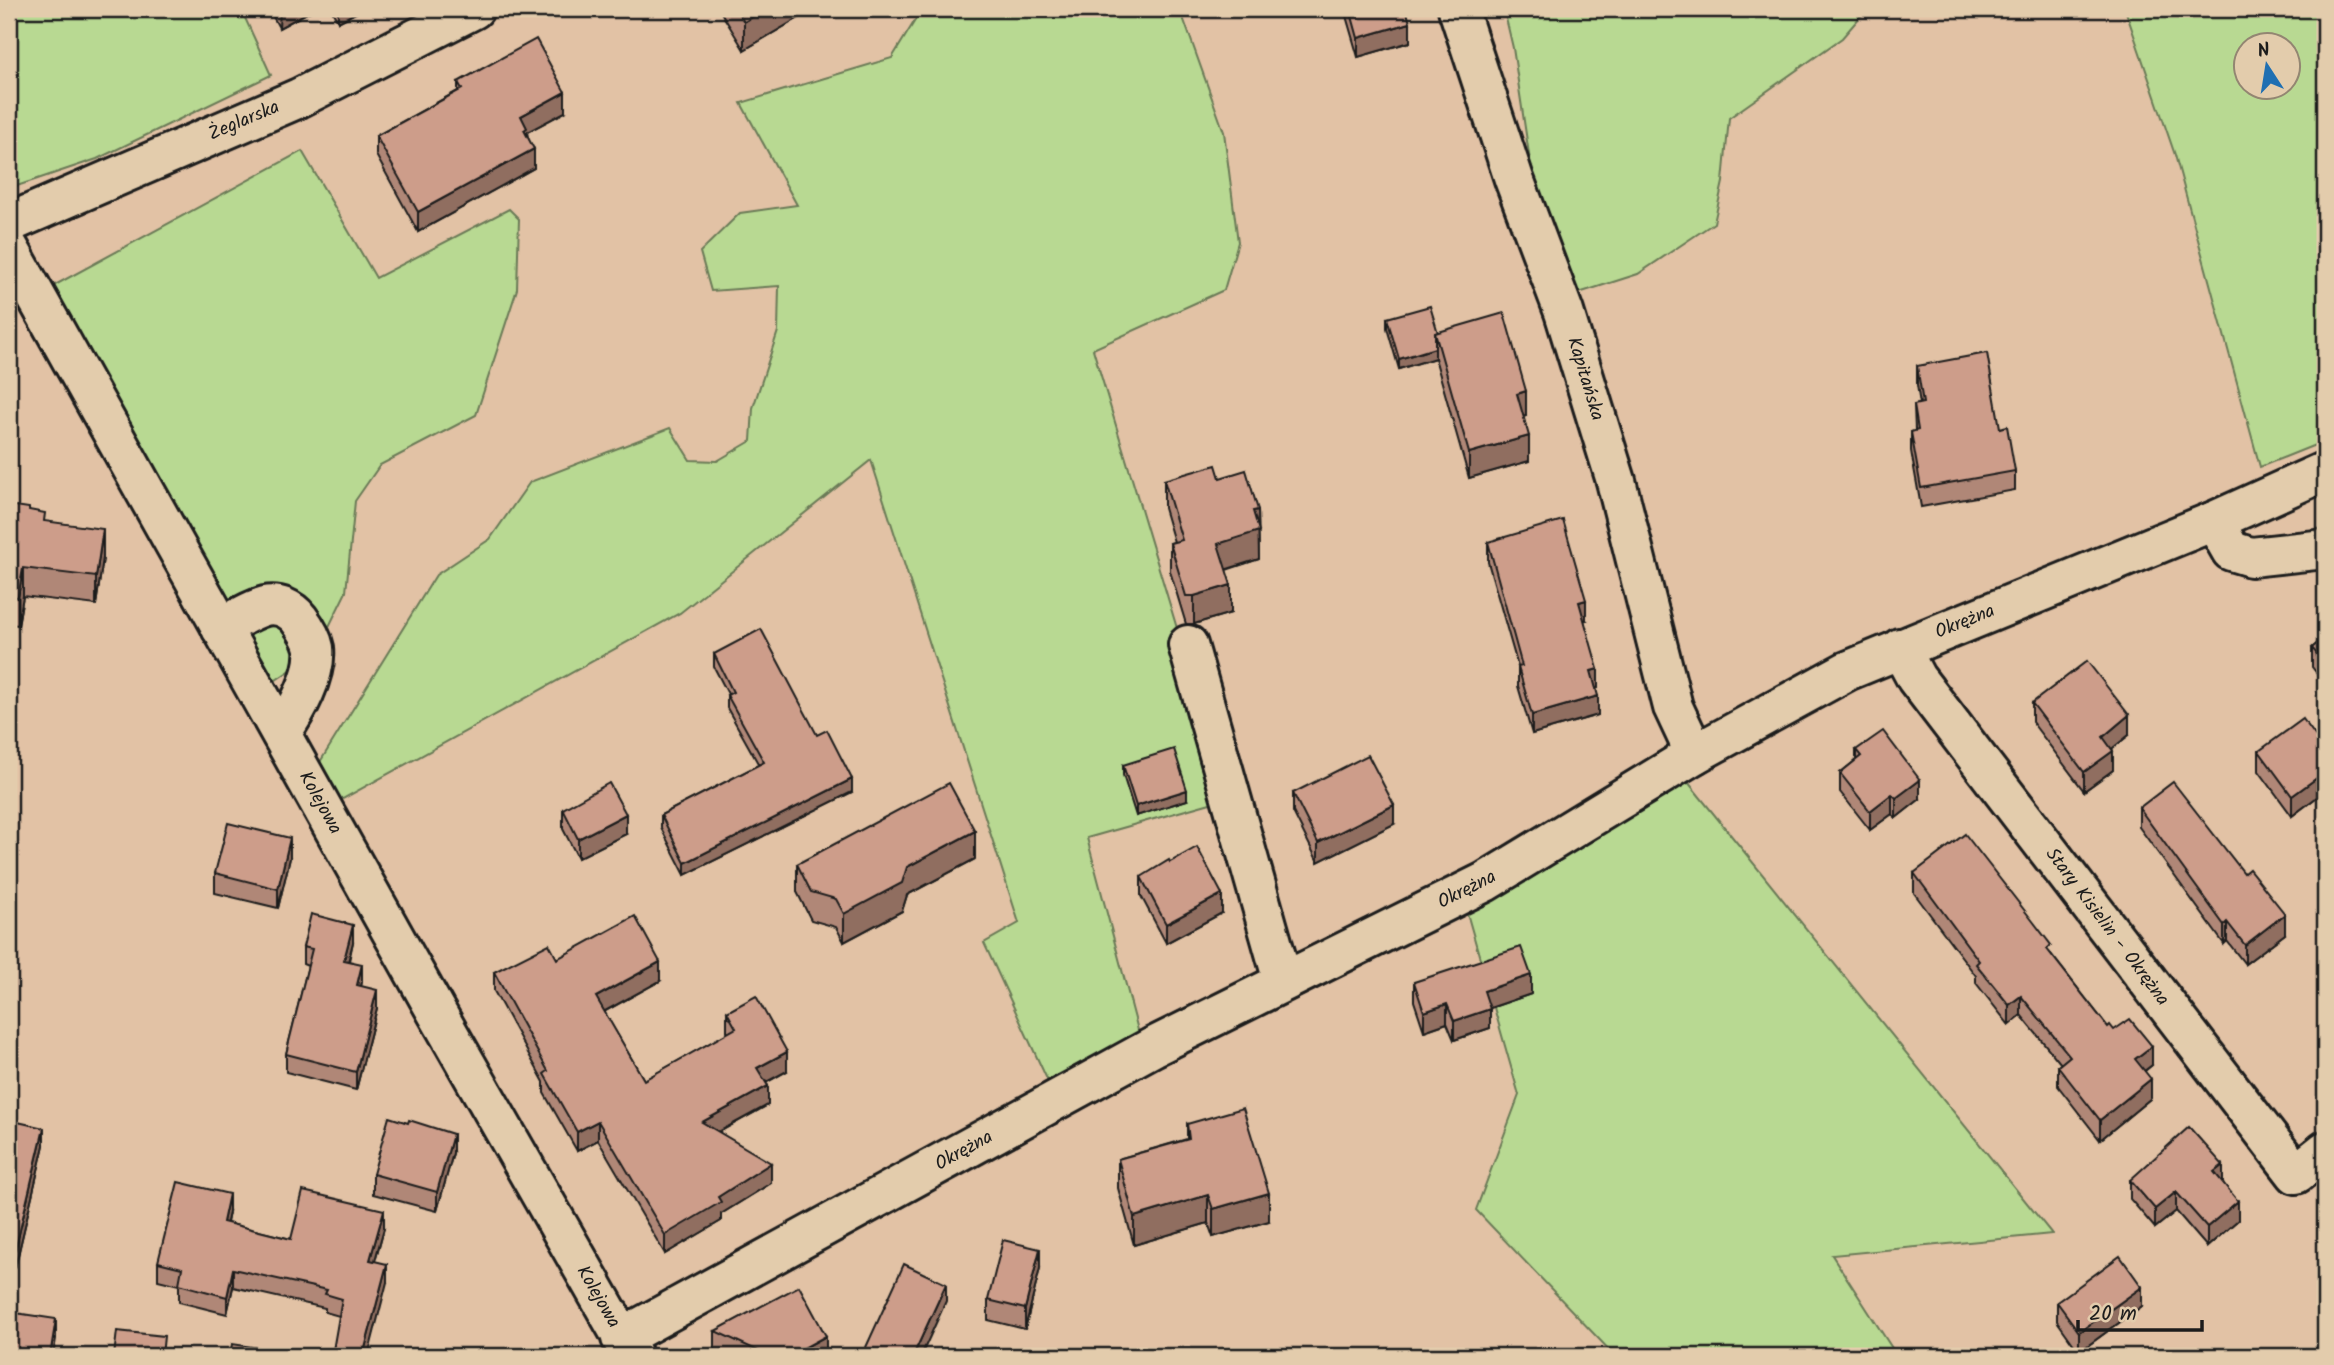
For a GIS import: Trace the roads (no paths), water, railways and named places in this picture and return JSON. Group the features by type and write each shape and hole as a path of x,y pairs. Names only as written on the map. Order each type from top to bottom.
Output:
{"street":[{"name":"Żeglarska","path":"9,223 299,97 474,9"},
{"name":"Kapitańska","path":"1458,9 1514,179 1564,312 1616,481 1673,707 1695,754"},
{"name":"Kolejowa","path":"9,248 627,1347"},
{"name":"Okrężna","path":"627,1347 1153,1047 1485,883 1695,754 1847,671 2214,521 2325,471"},
{"path":"2214,521 2231,551 2250,557 2325,549"},
{"path":"221,628 246,614 266,606 275,606 286,607 297,616 307,631 314,645 314,663 296,713 281,733"},
{"path":"1188,645 1283,981"},
{"name":"Stary Kisielin - Okrężna","path":"1900,648 1916,678 2296,1174 2325,1152"}]}
